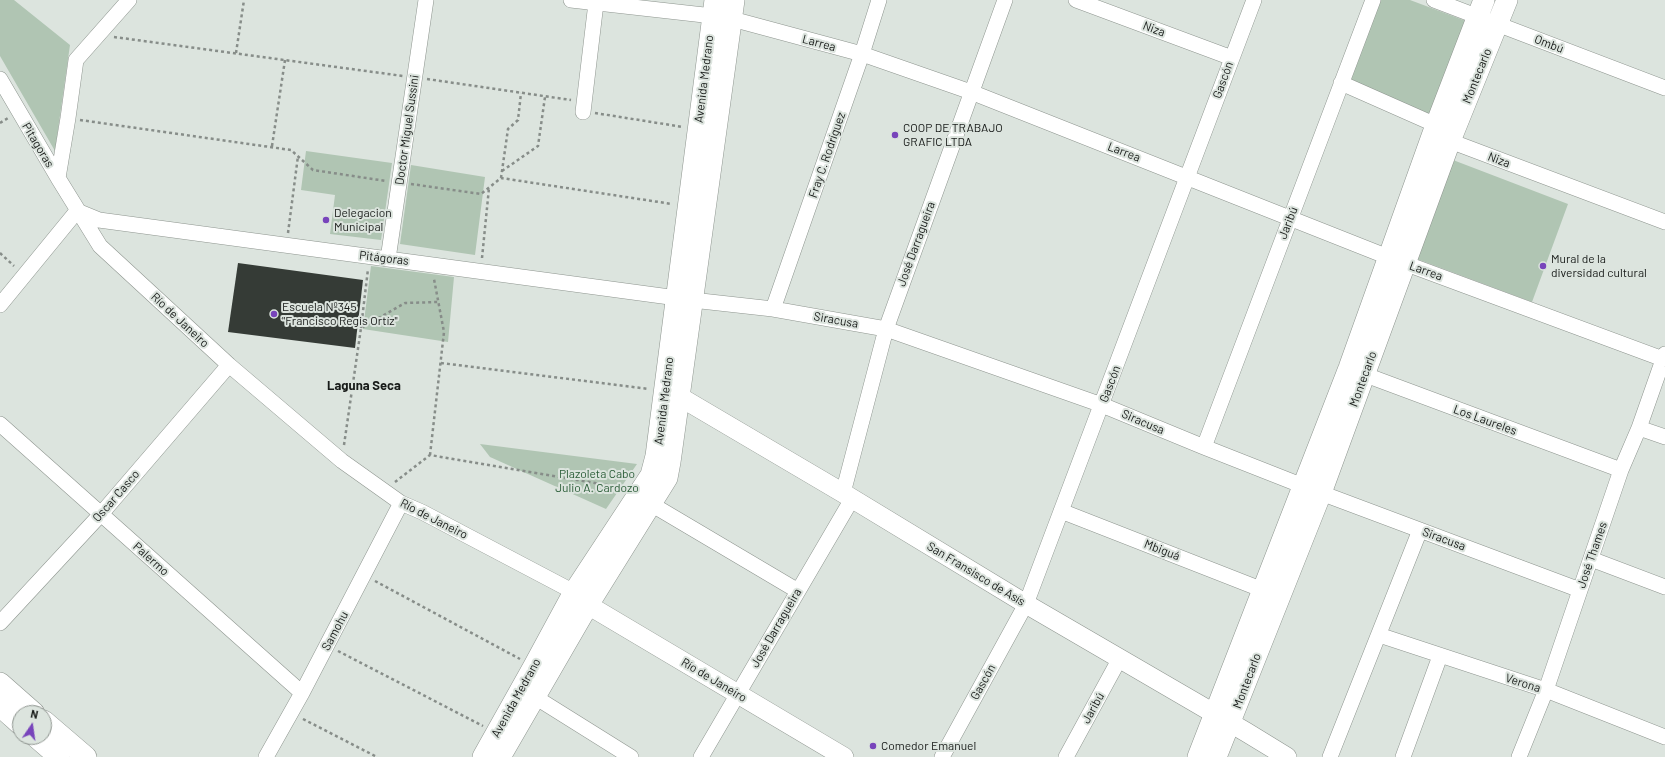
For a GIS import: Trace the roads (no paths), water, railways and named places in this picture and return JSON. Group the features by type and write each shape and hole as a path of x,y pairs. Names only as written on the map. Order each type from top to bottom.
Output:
{"main road":[{"name":"Montecarlo","path":"1198,757 1222,718 1312,489 1397,260 1450,141 1507,0"},
{"name":"Montecarlo","path":"1397,260 1436,125 1481,8"},
{"name":"Avenida Medrano","path":"685,298 688,206 698,129 723,9"},
{"name":"Avenida Medrano","path":"483,757 534,666 581,598 645,498 672,394 723,9"},
{"name":"Montecarlo","path":"1216,757 1222,718 1263,590 1312,489"},
{"name":"Avenida Medrano","path":"500,757 534,697 581,598"},
{"path":"0,683 25,705"},
{"path":"0,706 12,717"},
{"path":"52,728 86,757"},
{"path":"45,745 59,757"}],"street":[{"path":"58,178 76,60 129,0"},
{"name":"Doctor Miguel Sussini","path":"388,259 426,0"},
{"name":"Larrea","path":"571,0 596,3 723,9 862,54 971,92 1397,260 1664,357"},
{"name":"Fray C. Rodríguez","path":"773,309 862,54 879,0"},
{"name":"José Darragueira","path":"701,757 798,591 847,496 886,329 1005,0"},
{"name":"Niza","path":"1076,0 1232,58"},
{"name":"Gascón","path":"942,757 1026,604 1254,0"},
{"name":"Jaribú","path":"1204,447 1373,0"},
{"name":"Ombú","path":"1434,0 1481,8 1498,24 1665,88"},
{"path":"584,107 596,3"},
{"name":"Pitagoras","path":"0,79 77,211"},
{"name":"Niza","path":"1341,83 1436,125 1450,141 1665,222"},
{"path":"0,305 77,211"},
{"name":"Pitágoras","path":"77,211 99,220 685,298"},
{"name":"Río de Janeiro","path":"77,211 100,246 229,365 342,461 384,491 401,503 422,512 581,598 844,757"},
{"name":"Siracusa","path":"685,298 773,309 886,329 1102,405 1312,489 1580,590"},
{"name":"José Thames","path":"1519,757 1546,690 1621,470 1639,428 1664,357"},
{"name":"Oscar Casco","path":"0,623 101,514 229,365"},
{"name":"Los Laureles","path":"1356,371 1621,470"},
{"name":"San Fransisco de Asís","path":"672,394 1287,757"},
{"name":"Palermo","path":"0,424 302,693"},
{"path":"1639,428 1665,437"},
{"path":"645,498 798,591"},
{"name":"Samohu","path":"266,757 327,646 401,503"},
{"name":"Mbiguá","path":"1061,511 1263,590"},
{"path":"1330,757 1420,530"},
{"path":"1591,559 1665,587"},
{"name":"Verona","path":"1379,635 1546,690 1665,737"},
{"path":"1403,757 1440,656"},
{"name":"Jaribú","path":"1066,757 1120,658"},
{"path":"534,697 631,757"}],"place":[{"name":"COOP DE TRABAJO GRAFIC LTDA","path":"895,135"},
{"name":"Delegacion Municipal","path":"326,220"},
{"name":"Mural de la diversidad cultural","path":"1543,266"},
{"name":"Escuela Nº345 \"Francisco Regis Ortíz\"","path":"274,314"},
{"name":"Comedor Emanuel","path":"873,746"}],"district":[{"name":"Laguna Seca","path":"364,386"}],"park label":[{"name":"Plazoleta Cabo Julio A. Cardozo","path":"597,481"}]}
